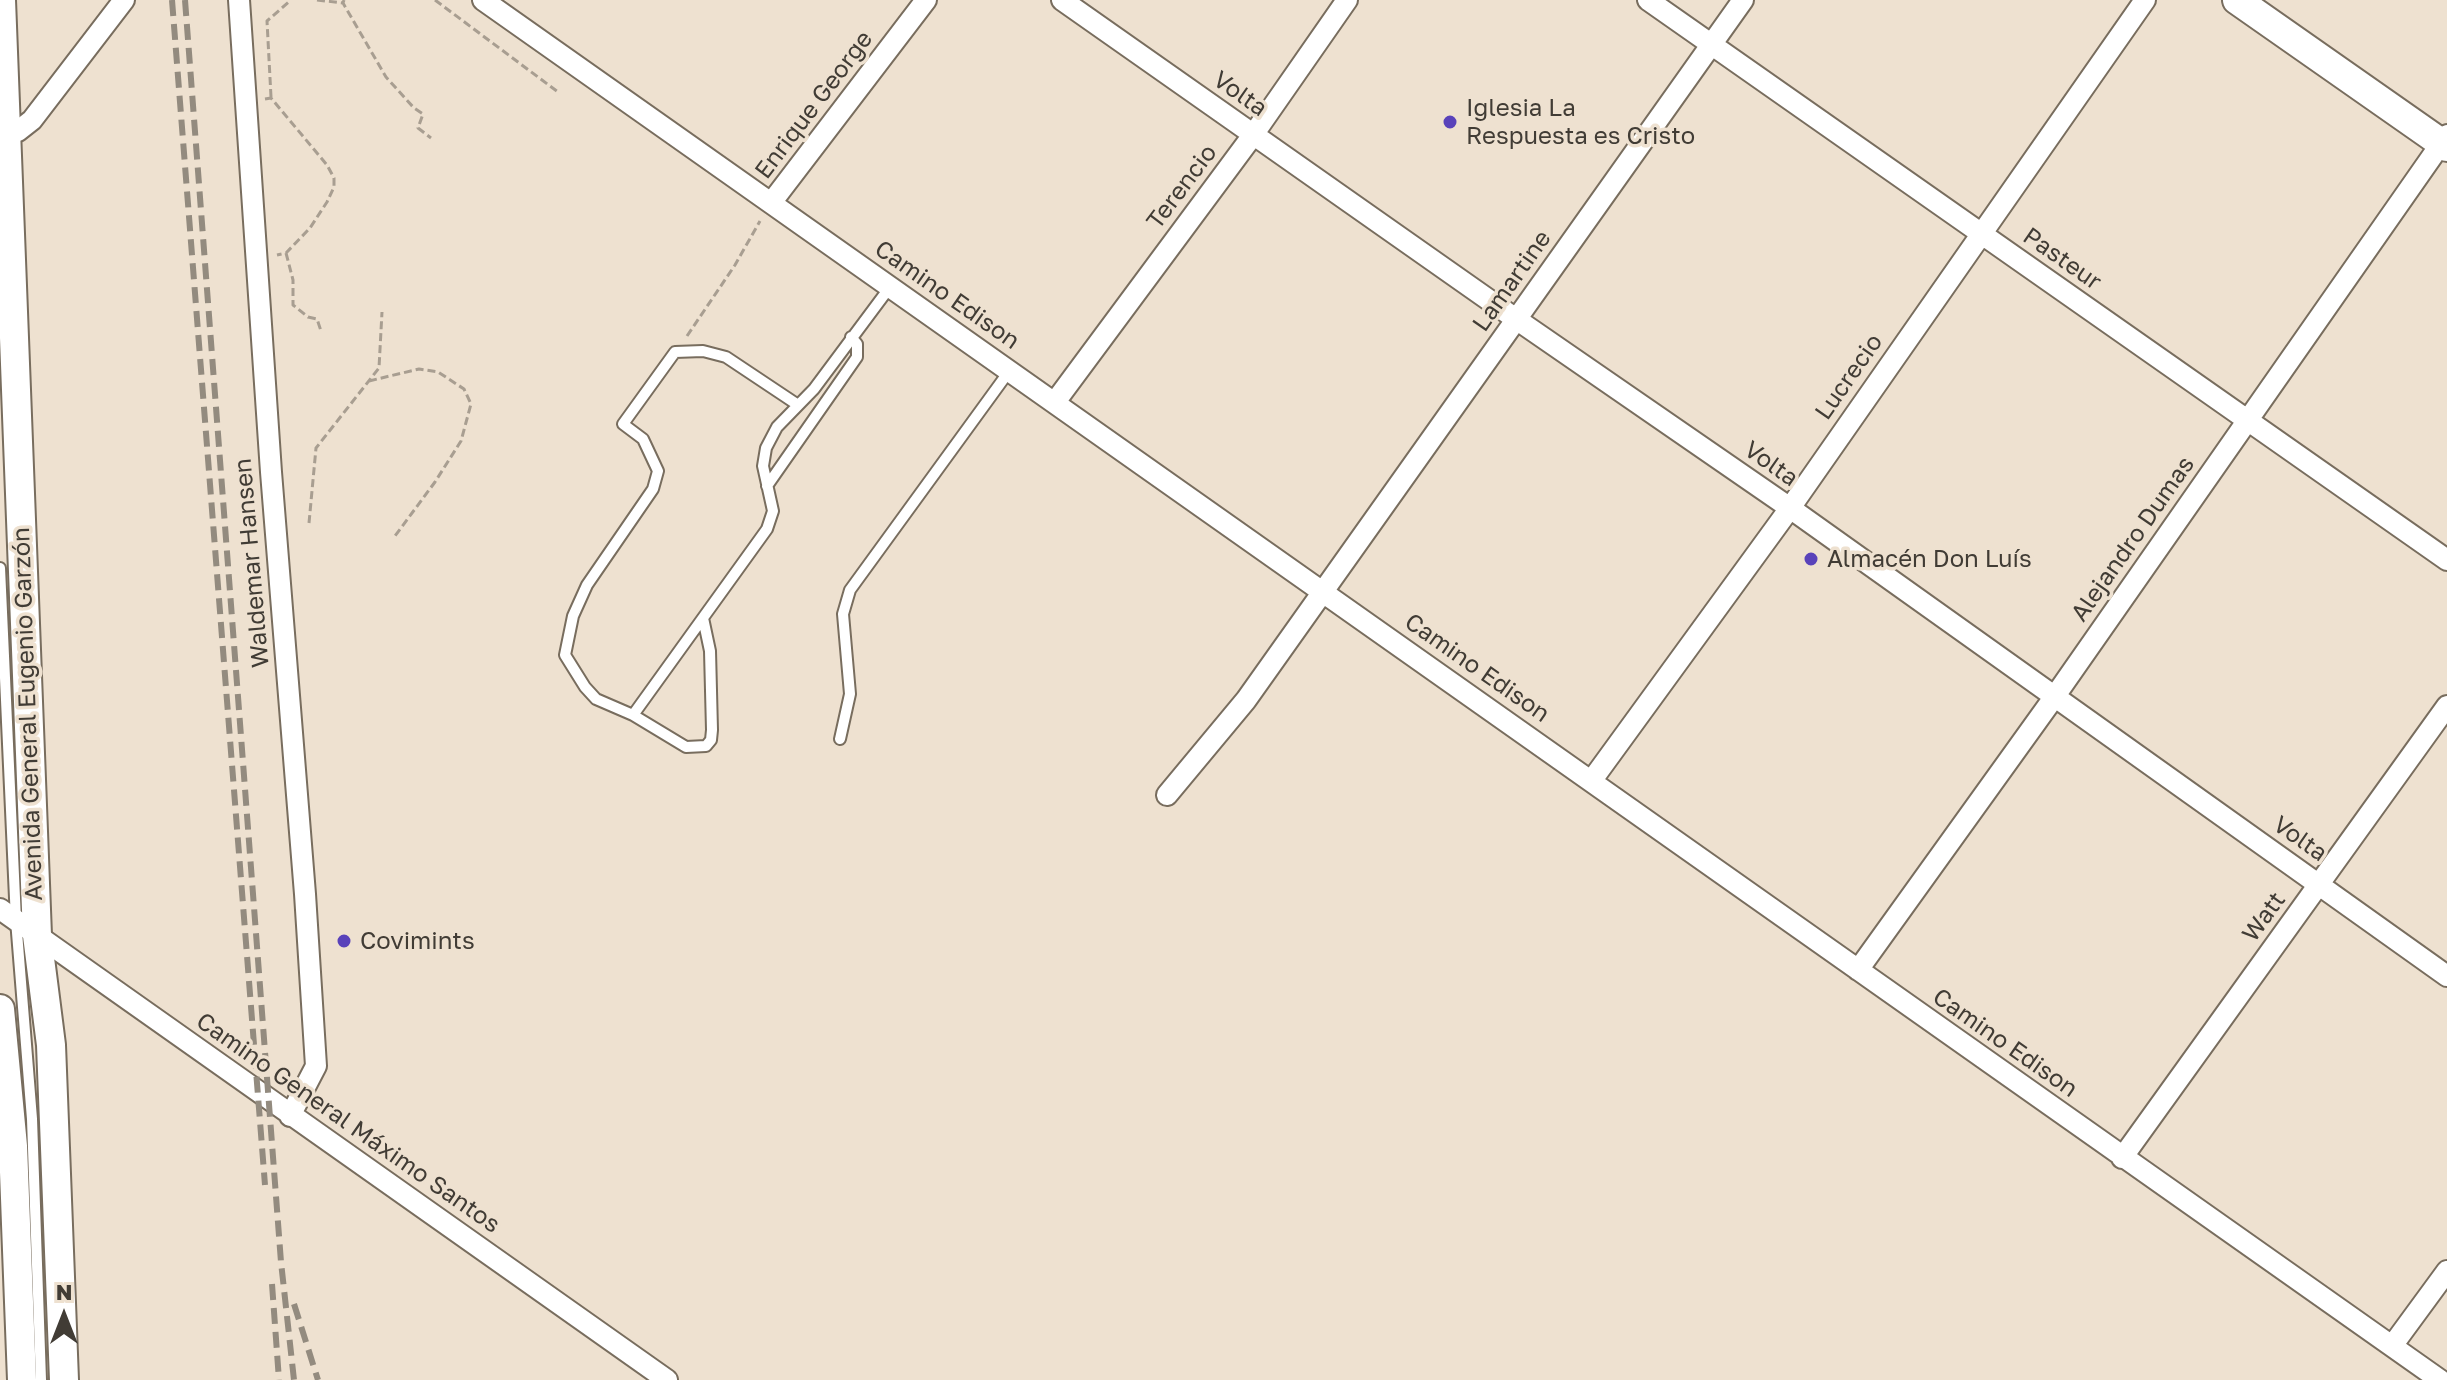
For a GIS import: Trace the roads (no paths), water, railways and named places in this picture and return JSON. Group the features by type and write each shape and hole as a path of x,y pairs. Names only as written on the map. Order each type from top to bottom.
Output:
{"main road":[{"name":"Avenida General Eugenio Garzón","path":"1,0 8,134 18,921 51,1045 64,1380"},
{"path":"2237,0 2445,142"},
{"path":"0,1009 13,1146 22,1380"}],"street":[{"path":"8,134 18,131 32,120 124,0"},
{"name":"Waldemar Hansen","path":"239,0 316,1066 290,1116"},
{"name":"Camino Edison","path":"483,0 2440,1380"},
{"name":"Enrique George","path":"771,203 926,0"},
{"name":"Volta","path":"1062,0 1790,508 2447,976"},
{"name":"Terencio","path":"1055,402 1253,135 1347,0"},
{"name":"Pasteur","path":"1648,0 2447,560"},
{"name":"Lamartine","path":"1167,795 1246,700 1743,0"},
{"name":"Lucrecio","path":"1592,780 1790,508 2145,0"},
{"name":"Alejandro Dumas","path":"1858,970 2445,142"},
{"name":"Watt","path":"2122,1158 2447,706"},
{"name":"Camino General Máximo Santos","path":"18,921 667,1380"},
{"path":"2392,1346 2447,1271"}],"lane":[{"path":"633,715 767,529 773,511 763,466 766,448 777,427 814,389 890,287"},
{"path":"767,486 857,357 857,344 851,337"},
{"path":"703,618 710,651 711,740 706,746 686,747 633,715 596,699 565,655 573,616 587,585 653,489 658,471 643,439 623,424 675,352 703,351 726,357 798,405"},
{"path":"840,739 850,694 843,614 850,590 1010,370"},
{"name":"Avenida General Eugenio Garzón","path":"0,568 18,921 32,1119 41,1380"}],"railway":[{"path":"172,0 265,1185"},
{"path":"185,0 281,1262 294,1380"},
{"path":"272,1284 279,1380"},
{"path":"294,1304 318,1380"}],"place":[{"name":"Iglesia La Respuesta es Cristo","path":"1450,122"},
{"name":"Almacén Don Luís","path":"1811,559"},
{"name":"Covimints","path":"344,941"}]}
